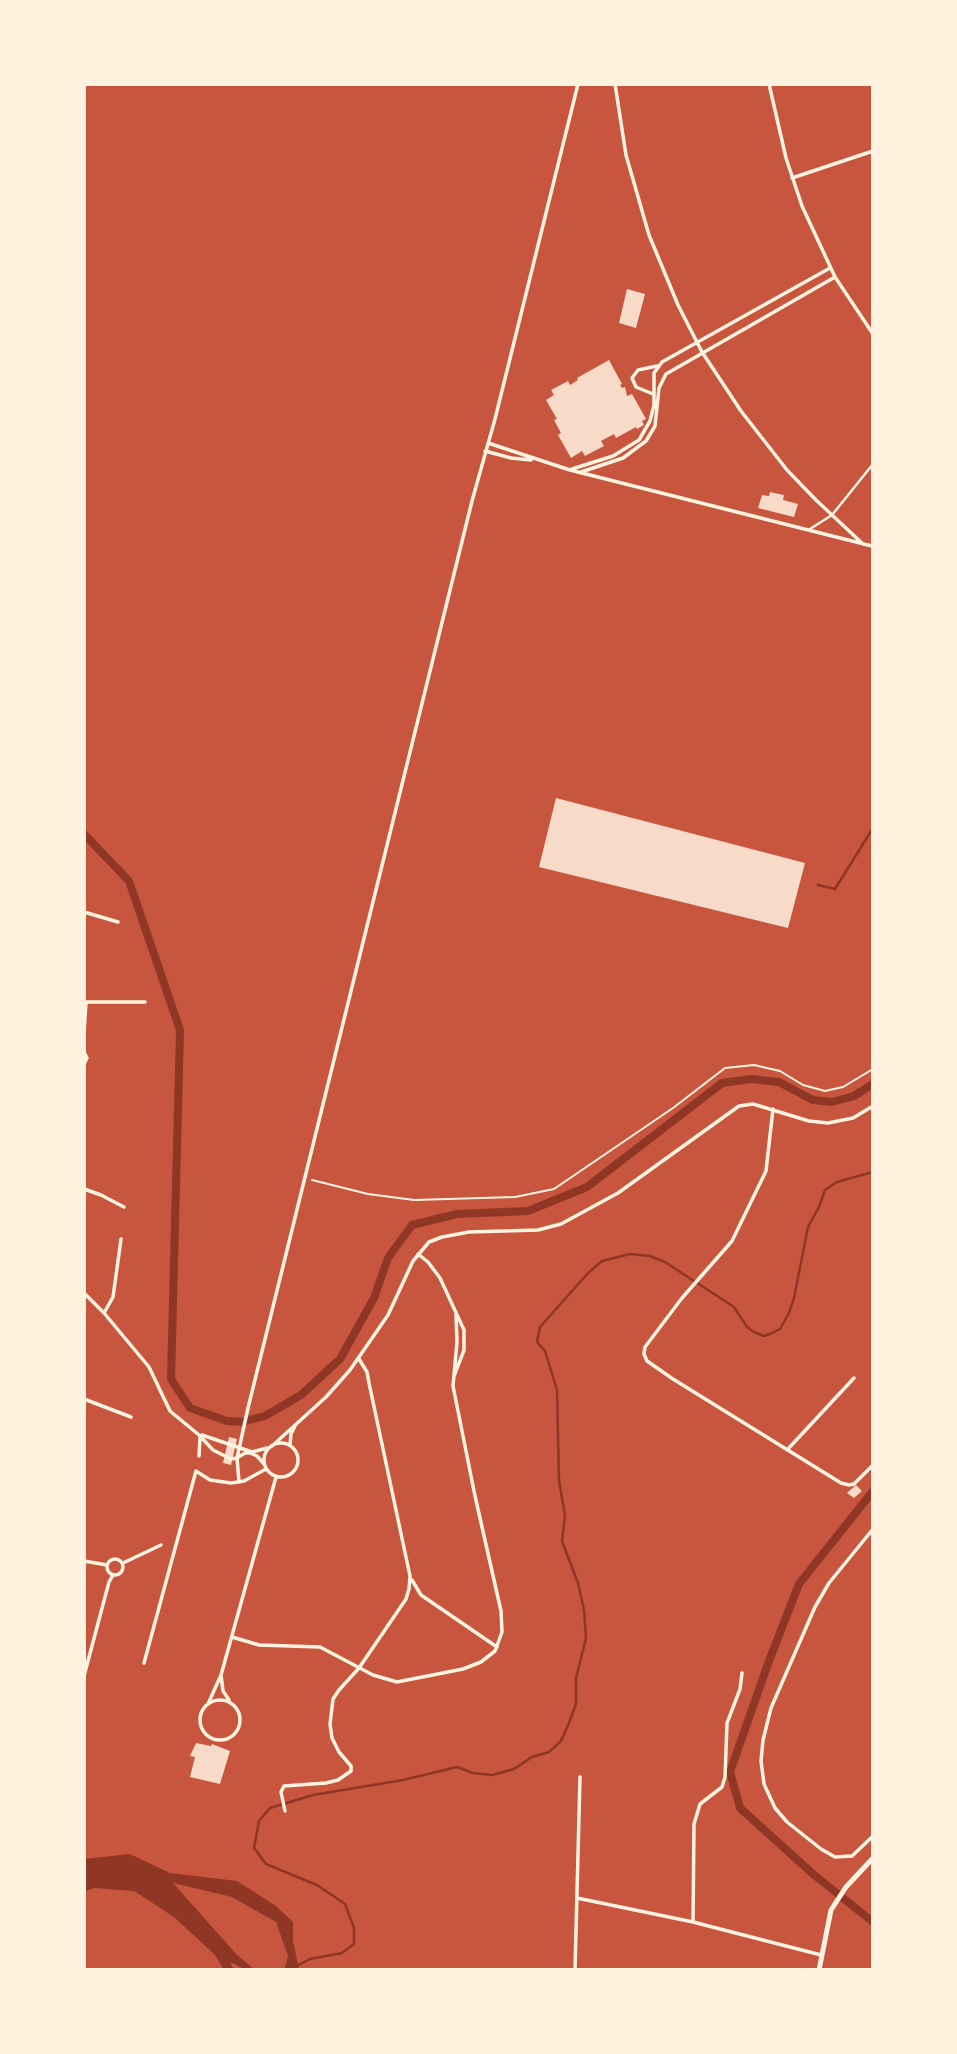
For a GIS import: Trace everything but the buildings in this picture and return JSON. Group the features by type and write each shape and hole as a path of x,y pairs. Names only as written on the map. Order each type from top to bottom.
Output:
{"main road":[{"path":"819,1970 827,1921 837,1899 872,1858"}],"street":[{"path":"239,1482 239,1447 304,1178 578,84"},
{"path":"615,84 626,155 639,204 667,279 702,352 772,453 863,544"},
{"path":"769,84 792,178 802,206 830,268 873,334"},
{"path":"792,178 873,151"},
{"path":"656,397 636,387 632,378 638,370 658,365 830,268"},
{"path":"645,390 702,352 835,277"},
{"path":"653,377 658,365"},
{"path":"579,472 616,461 641,446 655,426 655,385 646,368"},
{"path":"570,470 602,461 639,440 650,421 663,376"},
{"path":"488,443 570,470 873,547"},
{"path":"485,450 511,458 537,460"},
{"path":"810,529 832,515 873,464"},
{"path":"84,912 118,922"},
{"path":"84,1033 85,1002 145,1002"},
{"path":"84,1052 87,1058 84,1064"},
{"path":"265,1467 267,1452 271,1446 326,1397 359,1359 388,1315 409,1268 425,1245 458,1233 538,1230 561,1224 618,1193 734,1108 753,1104 809,1121 828,1123 853,1118 873,1106"},
{"path":"773,1109 764,1179 728,1248 705,1272 645,1347 644,1354 647,1362 841,1483 849,1485 858,1481 873,1465"},
{"path":"84,1189 124,1207"},
{"path":"104,1313 113,1297 121,1239"},
{"path":"418,1254 436,1270 464,1330 462,1358 453,1378"},
{"path":"84,1293 149,1367 170,1410 200,1435 213,1450 228,1458 250,1453 257,1456 276,1477"},
{"path":"232,1637 259,1645 320,1647 390,1681 408,1681 468,1667 486,1659 497,1647 502,1632 501,1611 468,1465 453,1378 457,1342 456,1314"},
{"path":"359,1359 367,1372 410,1576 421,1595"},
{"path":"788,1450 854,1378"},
{"path":"84,1399 131,1417"},
{"path":"276,1477 290,1474 295,1468 296,1454 291,1446 291,1434 298,1421"},
{"path":"200,1435 252,1452 282,1443 291,1446"},
{"path":"199,1456 200,1435"},
{"path":"144,1663 196,1471 217,1482 239,1482 265,1467"},
{"path":"221,1675 223,1691 238,1709 240,1722 235,1734 223,1740 210,1737 202,1728 201,1715 221,1675 276,1477"},
{"path":"873,1529 814,1606 771,1708 761,1750 764,1784 781,1815 827,1854 844,1857 858,1852 873,1836"},
{"path":"123,1563 161,1545"},
{"path":"84,1561 107,1564 113,1559 119,1559 124,1569 113,1575 108,1583 84,1676"},
{"path":"107,1564 107,1570 113,1575"},
{"path":"285,1810 281,1791 284,1786 326,1783 344,1777 351,1771 351,1766 332,1738 330,1710 339,1690 359,1668 406,1599 410,1576"},
{"path":"406,1599 415,1594 421,1595 497,1647"},
{"path":"693,1922 694,1824 699,1804 722,1787 725,1777 727,1723 740,1689 742,1673"},
{"path":"208,1704 220,1700 233,1704"},
{"path":"575,1970 580,1777"},
{"path":"577,1898 693,1922 821,1955"}],"path":[{"path":"304,1178 368,1194 414,1200 514,1197 554,1189 674,1108 725,1068 754,1065 780,1071 803,1084 825,1091 843,1087 873,1069"}],"shaded area":[{"path":"130,1854 170,1873 237,1881 276,1906 293,1922 293,1941 299,1970 284,1970 288,1956 276,1922 232,1897 173,1883 237,1955 255,1970 246,1970 230,1962 234,1970 224,1970 215,1955 174,1917 134,1891 94,1888 84,1892 84,1859"}],"waterway":[{"path":"818,885 835,889 873,828"},
{"path":"84,834 129,881 180,1030 171,1379 190,1408 227,1421 242,1422 265,1416 301,1395 340,1359 374,1298 388,1258 412,1225 457,1214 528,1211 587,1187 722,1083 751,1079 779,1082 813,1100 832,1102 854,1096 873,1084"},
{"path":"295,1967 310,1959 342,1953 354,1944 354,1928 345,1904 317,1885 266,1864 254,1848 259,1821 270,1808 313,1795 403,1780 457,1767 473,1773 492,1775 514,1769 532,1757 549,1752 561,1741 569,1723 576,1704 576,1678 586,1638 584,1610 578,1583 562,1541 565,1516 559,1480 557,1390 545,1351 537,1342 540,1327 602,1261 630,1254 650,1256 665,1262 734,1307 747,1327 754,1332 764,1336 770,1334 780,1329 789,1313 808,1227 825,1190 837,1182 873,1172"},
{"path":"873,1491 799,1584 730,1772 740,1808 813,1874 873,1922"}]}
